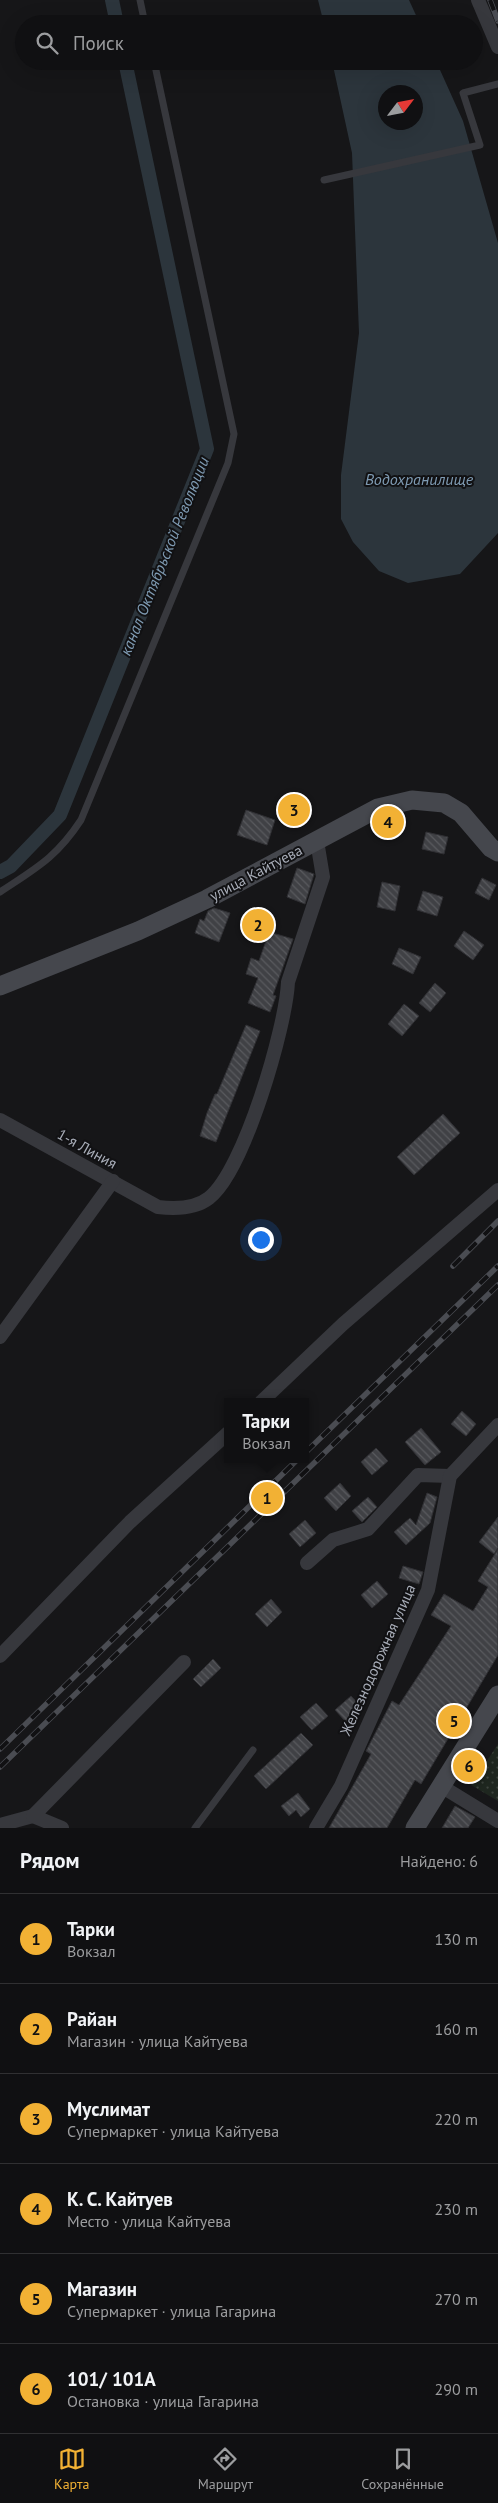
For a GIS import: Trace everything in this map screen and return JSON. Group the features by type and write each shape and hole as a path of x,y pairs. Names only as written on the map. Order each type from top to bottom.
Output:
{"main road":[{"name":"улица Кайтуева","path":"0,986 138,931 207,899 378,808 412,800 444,803 461,813 491,848 498,852"},
{"path":"415,1828 498,1695"}],"street":[{"path":"478,0 498,47"},
{"name":"1-я Линия","path":"0,1120 158,1207 175,1209 194,1205 208,1199 220,1188 244,1146 271,1060 299,945 323,877 317,841"},
{"path":"0,1337 113,1181"},
{"path":"265,1398 342,1324 498,1190"},
{"path":"307,1563 333,1540 368,1529 418,1475 450,1476 498,1425"},
{"path":"0,1656 130,1522 224,1437"},
{"name":"Железнодорожная улица","path":"316,1828 340,1786 428,1590 450,1476"},
{"path":"0,1825 33,1816 184,1662"},
{"path":"441,1786 498,1821"},
{"path":"33,1816 62,1828"}],"lane":[{"path":"140,0 143,15"},
{"path":"0,892 49,860 67,842 81,820 228,463 234,434 156,70"},
{"path":"324,180 480,145 463,92 498,84"},
{"path":"195,1828 253,1750"}],"shaded area":[{"path":"498,1744 498,1801 471,1785"}],"water":[{"path":"318,0 409,0 416,15 322,15"},
{"name":"Водохранилище","path":"334,70 440,70 463,121 498,243 498,533 460,574 408,583 379,571 353,542 341,519 341,475 359,333 352,153"}],"building":[{"path":"246,810 275,820 267,845 237,835"},
{"path":"426,832 448,837 444,854 422,849"},
{"path":"297,868 314,874 305,904 287,897"},
{"path":"482,878 496,885 489,900 475,893"},
{"path":"382,882 400,886 395,911 377,907"},
{"path":"423,891 443,897 437,916 417,910"},
{"path":"214,908 230,913 219,942 195,933 200,919 204,921 208,911"},
{"path":"464,931 484,945 473,960 454,946"},
{"path":"269,932 293,939 273,995 276,996 270,1012 248,1003 258,978 246,974 251,958 259,961"},
{"path":"399,948 421,957 413,974 392,964"},
{"path":"435,983 446,993 430,1012 419,1003"},
{"path":"404,1004 419,1016 402,1036 388,1024"},
{"path":"246,1025 260,1031 216,1142 200,1136 207,1113"},
{"path":"443,1114 460,1133 414,1175 397,1157"},
{"path":"462,1411 476,1424 466,1436 451,1424"},
{"path":"421,1428 441,1452 425,1465 405,1442"},
{"path":"376,1448 388,1461 372,1475 361,1462"},
{"path":"340,1483 351,1496 336,1511 324,1498"},
{"path":"427,1493 437,1497 430,1523 406,1545 394,1532 410,1518 416,1525"},
{"path":"368,1497 377,1507 362,1522 352,1511"},
{"path":"498,1517 498,1548 494,1554 479,1542"},
{"path":"305,1520 316,1533 300,1547 289,1534"},
{"path":"498,1549 498,1655 421,1784 415,1780 387,1828 329,1828 371,1754 366,1751 392,1701 399,1705 451,1626 431,1615 444,1594 473,1611 488,1587 478,1581"},
{"path":"403,1566 423,1572 419,1584 399,1578"},
{"path":"377,1581 388,1594 372,1608 361,1595"},
{"path":"271,1599 282,1612 267,1627 255,1614"},
{"path":"213,1659 221,1668 201,1687 193,1679"},
{"path":"351,1696 363,1709 347,1723 335,1710"},
{"path":"316,1703 328,1716 312,1730 300,1717"},
{"path":"301,1733 313,1745 266,1789 254,1776"},
{"path":"298,1793 310,1809 301,1817 296,1810 289,1816 281,1806"},
{"path":"455,1806 475,1817 468,1828 442,1828"}],"waterway":[{"name":"канал Октябрьской Революции","path":"112,0 115,15"},
{"name":"канал Октябрьской Революции","path":"0,872 11,866 60,815 207,449 127,70"}],"railway":[{"path":"490,0 498,21"},
{"path":"453,1266 498,1221"},
{"path":"309,1449 498,1266"},
{"path":"0,1767 498,1285"},
{"path":"0,1749 294,1463"}],"place":[{"name":"Муслимат","path":"294,810"},
{"name":"К. С. Кайтуев","path":"388,822"},
{"name":"Райан","path":"258,925"},
{"name":"Тарки","path":"267,1498"},
{"name":"Магазин","path":"454,1721"},
{"name":"101/ 101А","path":"469,1766"}]}
